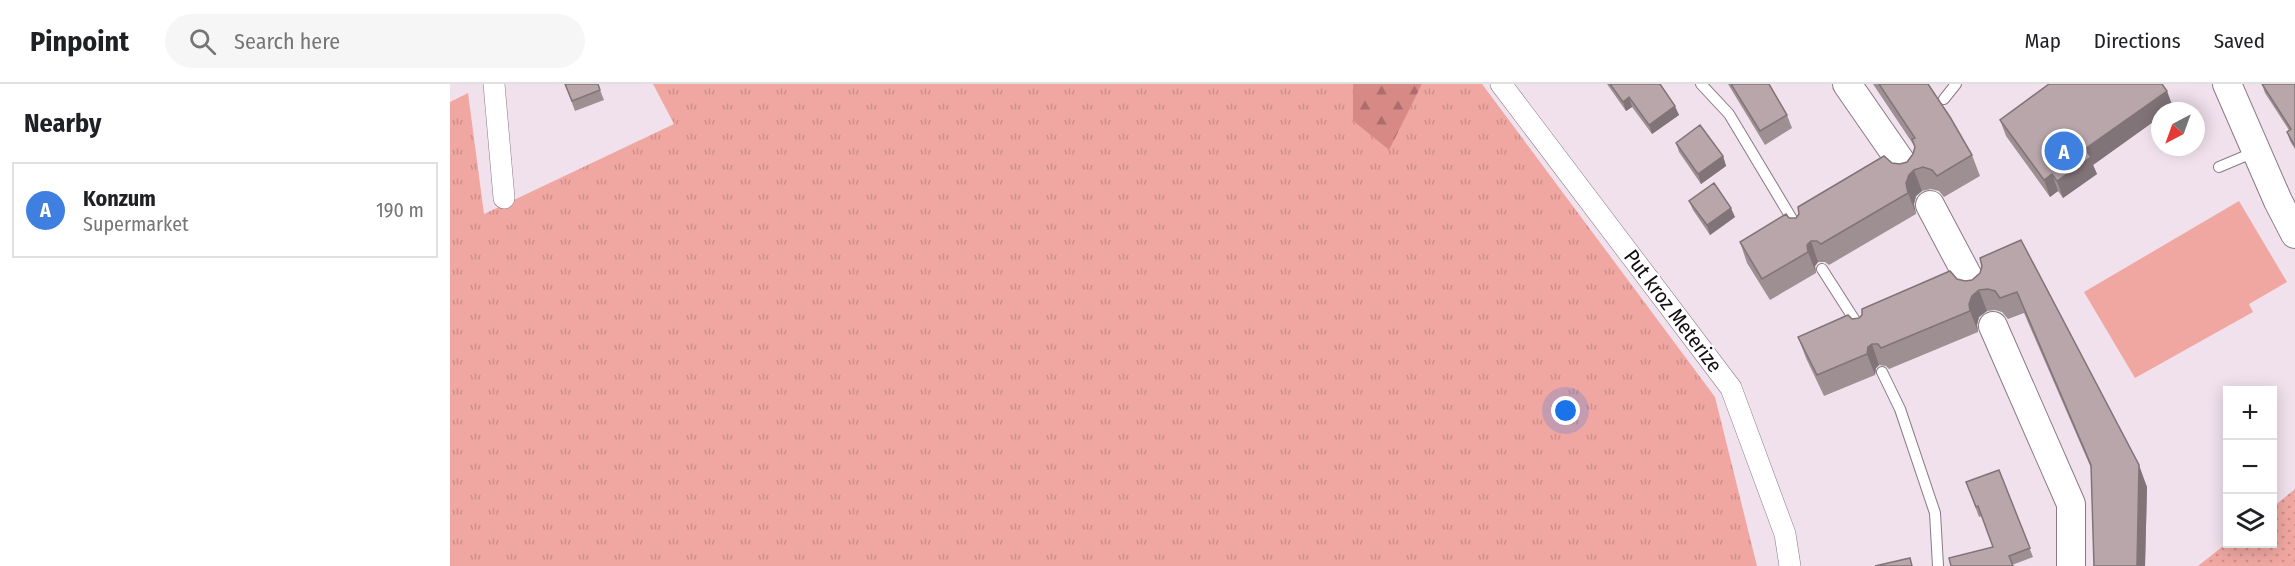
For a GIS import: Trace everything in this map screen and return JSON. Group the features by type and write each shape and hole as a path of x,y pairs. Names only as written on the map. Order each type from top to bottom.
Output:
{"street":[{"path":"494,84 504,198"},
{"name":"Put kroz Meterize","path":"1501,84 1731,388 1785,534 1790,566"},
{"path":"1847,84 1906,169"},
{"path":"2228,84 2278,201 2295,234"},
{"path":"1930,205 1973,286"},
{"path":"1993,326 2071,504 2071,566"}],"lane":[{"path":"1701,84 1729,114 1800,232"},
{"path":"1944,99 1956,84"},
{"path":"2219,167 2257,151"},
{"path":"1822,269 1863,333"},
{"path":"1882,372 1900,409 1935,513 1938,566"}],"green space":[{"path":"653,84 1353,84 1353,121 1388,149 1422,84 1482,84 1715,397 1757,566 450,566 450,102 468,93 484,214 674,124"},
{"path":"1353,84 1422,84 1389,150 1353,121"},
{"path":"2239,201 2287,282 2249,304 2253,312 2135,378 2084,292"},
{"path":"2295,489 2295,566 2198,566 2223,546 2223,548 2277,548 2277,504"}],"building":[{"path":"565,84 598,84 600,90 572,101"},
{"path":"1610,84 1660,84 1675,106 1649,125 1629,97 1623,102"},
{"path":"1731,84 1769,84 1787,115 1760,131"},
{"path":"1879,84 1928,84 1972,155 1937,176 1932,170 1923,167 1914,170 1906,183 1908,193 1821,244 1811,241 1807,245 1808,252 1762,279 1740,242 1786,214 1789,218 1796,218 1799,214 1798,207 1884,156 1892,163 1900,164 1907,162 1913,154 1915,147 1912,139 1915,138"},
{"path":"2049,84 2162,84 2167,91 2085,149 2091,157 2057,181 2052,174 2044,180 2000,120"},
{"path":"2262,84 2295,84 2295,146 2287,132 2291,129"},
{"path":"1700,125 1723,156 1698,174 1676,143"},
{"path":"1714,183 1731,208 1707,225 1689,201"},
{"path":"2021,240 2139,465 2137,566 2094,566 2091,465 2017,292 2000,298 1995,291 1979,290 1972,296 1969,304 1970,311 1881,348 1878,344 1872,344 1868,347 1867,354 1817,375 1798,337 1848,315 1852,319 1859,318 1862,315 1862,309 1950,271 1957,279 1972,280 1980,273 1982,266 1980,258"},
{"path":"1999,470 2030,548 2009,556 2013,566 1951,566 1949,558 1993,547 1978,506 1976,507 1966,482"},
{"path":"1910,558 1912,566 1875,566"}],"place":[{"name":"Konzum","path":"2064,151"}]}
